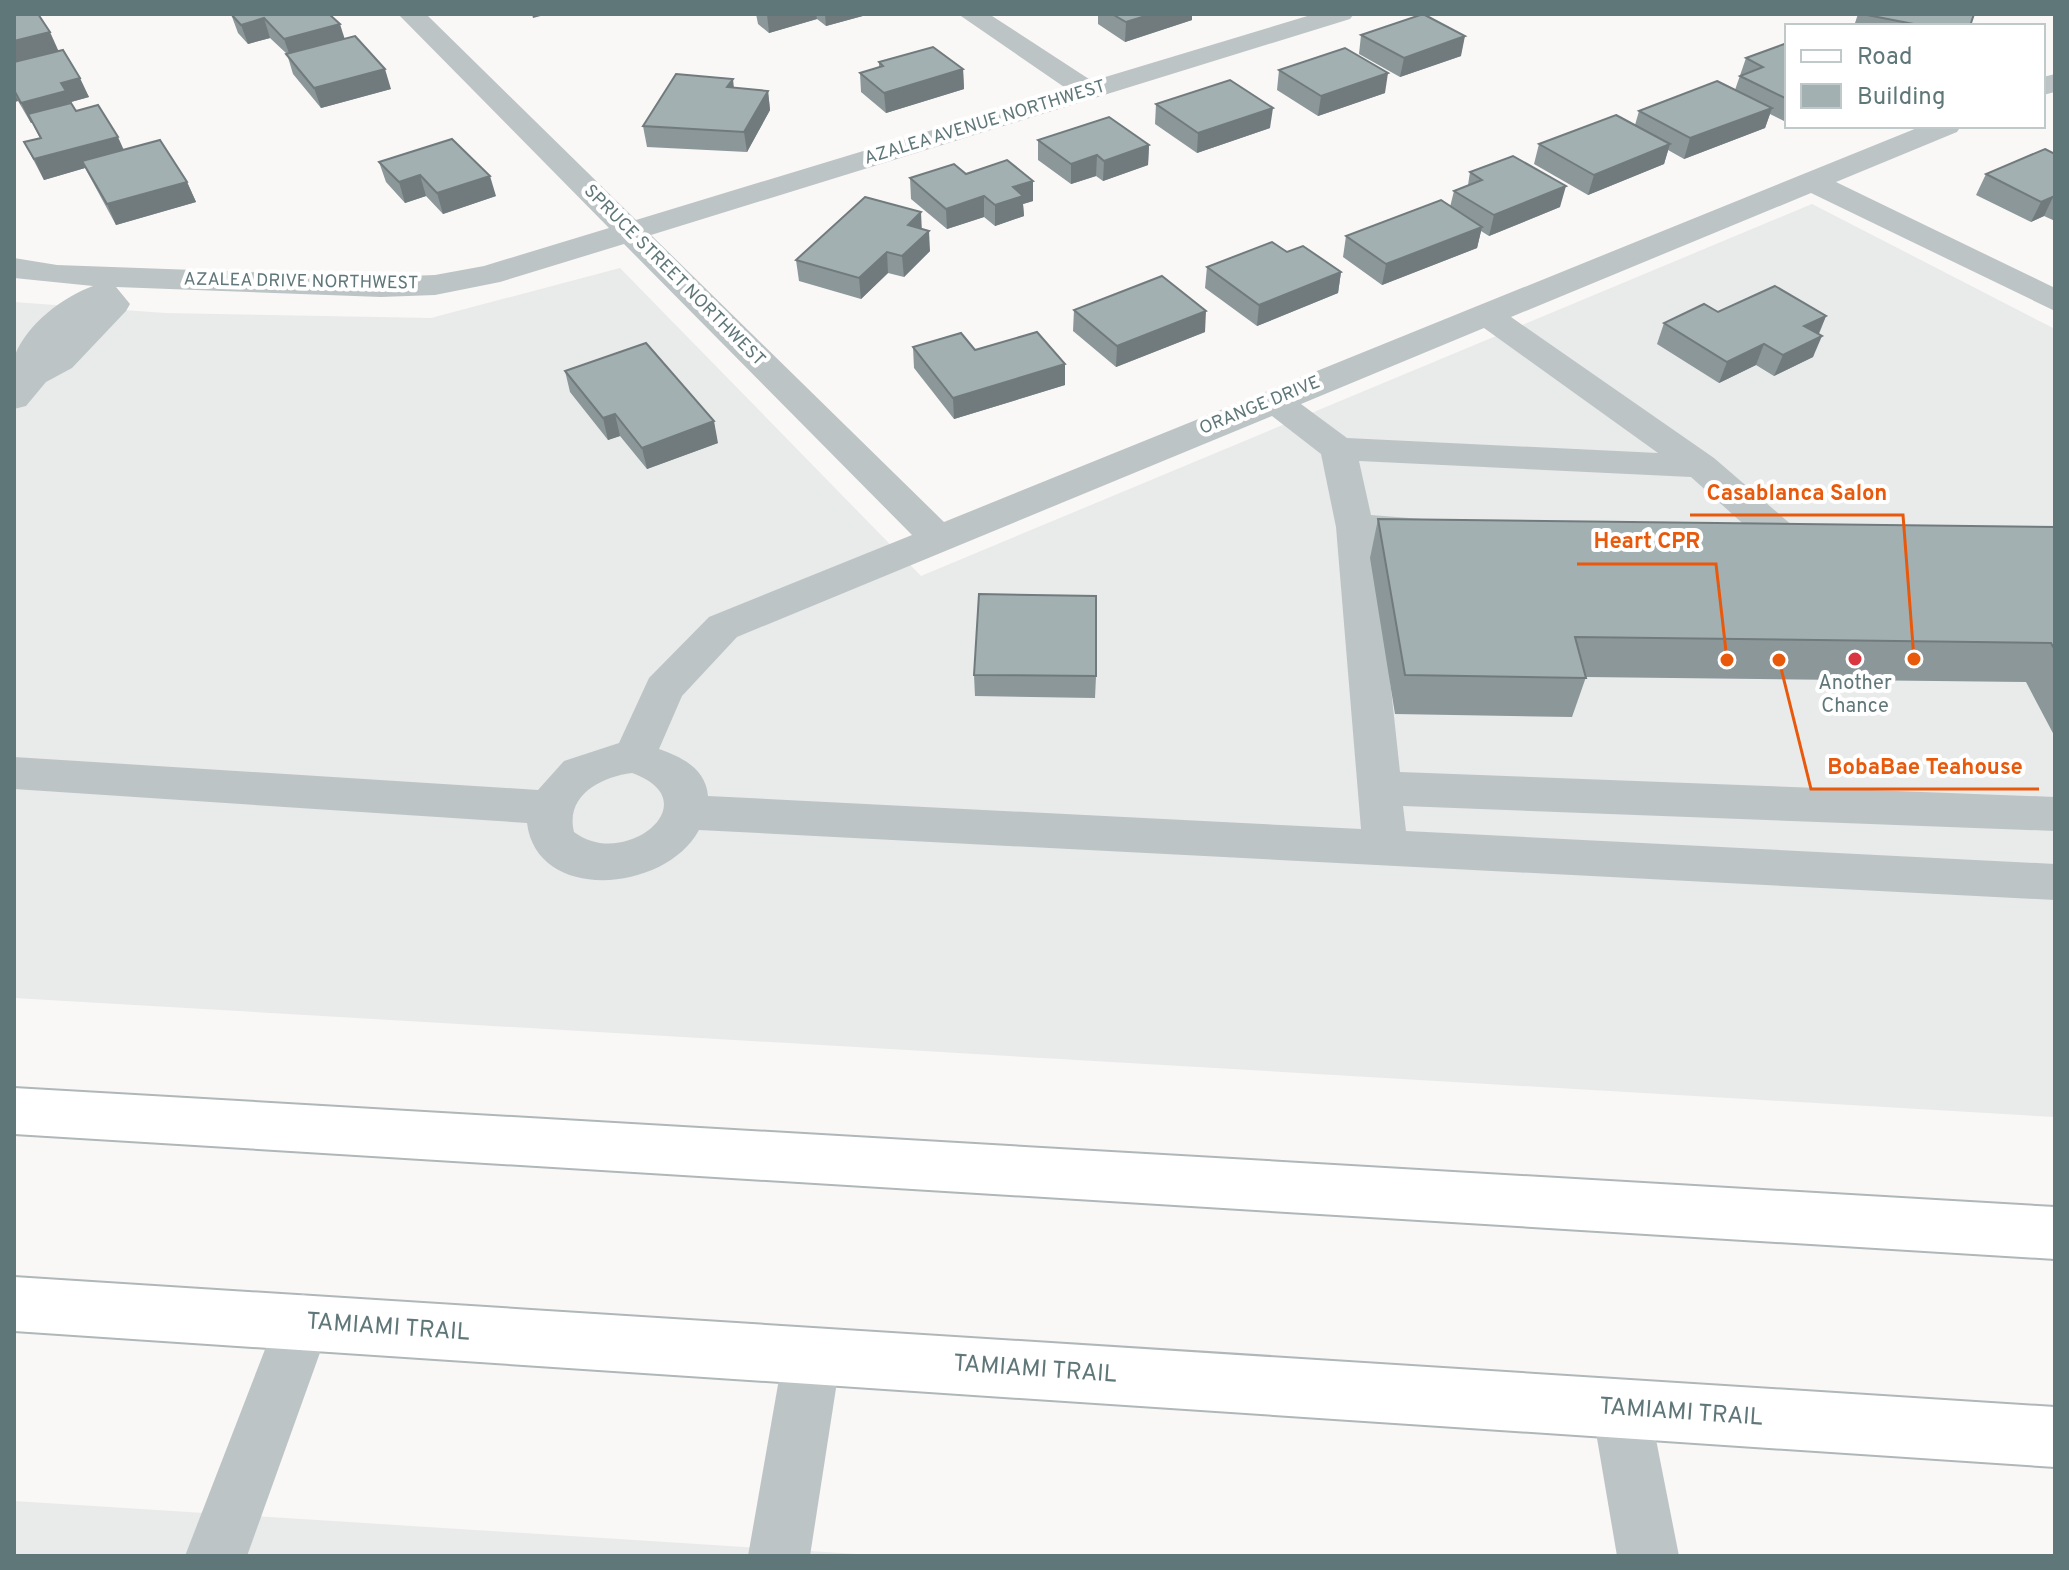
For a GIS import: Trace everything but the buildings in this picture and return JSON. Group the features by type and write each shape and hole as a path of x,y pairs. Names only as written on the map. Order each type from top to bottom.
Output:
{"main road":[{"path":"14,1111 2055,1233"},
{"name":"TAMIAMI TRAIL","path":"14,1304 2055,1437"}],"street":[{"name":"SPRUCE STREET NORTHWEST","path":"411,14 937,537"},
{"path":"971,14 1088,91"},
{"name":"AZALEA AVENUE NORTHWEST","path":"630,232 1341,14"},
{"name":"ORANGE DRIVE","path":"634,757 664,689 723,627 1942,128"},
{"path":"1811,181 2055,301"},
{"name":"AZALEA DRIVE NORTHWEST","path":"14,268 110,285 435,285 489,275 630,232"},
{"path":"24,387 60,361 114,304 110,285"},
{"path":"1486,314 1701,466 1809,549 1731,545"},
{"path":"1274,400 1338,449 1701,466"},
{"path":"1338,449 1355,527 1385,847"},
{"path":"1355,527 1464,532"},
{"path":"634,757 671,769 683,781 689,796 687,812 679,830 663,846 641,857 616,863 591,862 570,855 556,842 549,825 550,808 573,777 612,759 634,757"},
{"path":"14,773 550,808"},
{"path":"1380,788 2055,814"},
{"path":"687,812 2055,882"},
{"path":"216,1556 303,1322"},
{"path":"779,1556 812,1356"},
{"path":"1621,1409 1648,1556"}],"shaded area":[{"path":"1812,204 2055,329 2055,1117 14,998 14,302 165,313 431,318 620,268 921,576"},
{"path":"14,1501 889,1556 14,1556"}],"place":[{"name":"Another Chance","path":"1855,659"},
{"name":"Casablanca Salon","path":"1914,659"},
{"name":"Heart CPR","path":"1727,660"},
{"name":"BobaBae Teahouse","path":"1779,660"}]}
